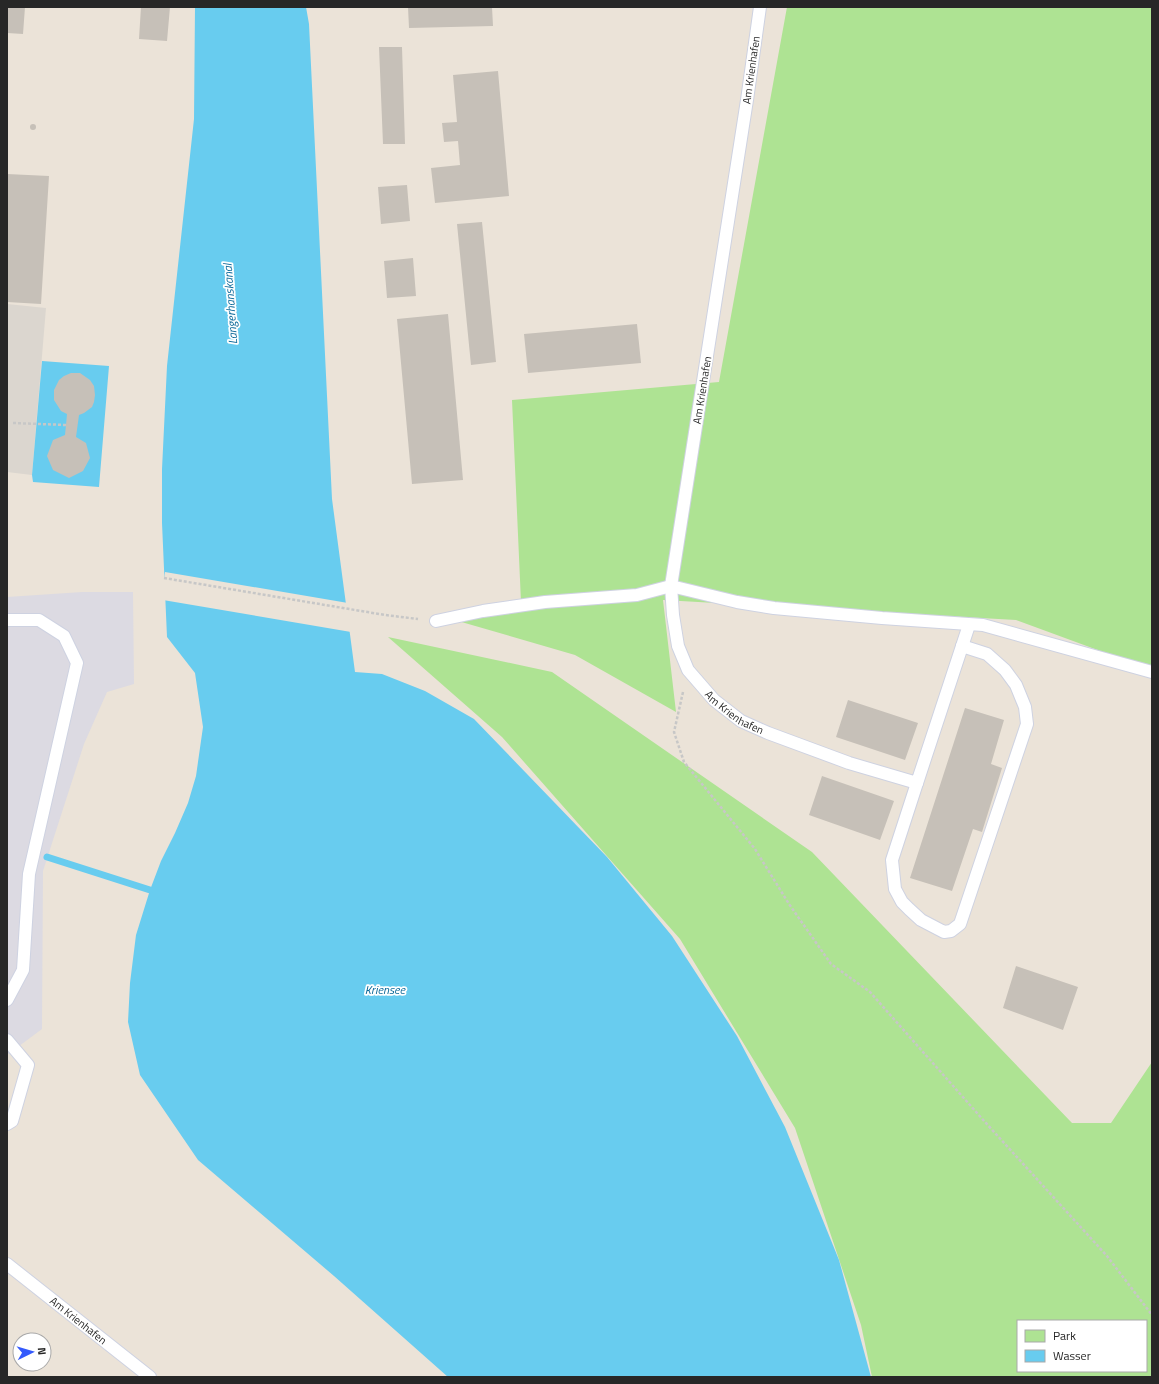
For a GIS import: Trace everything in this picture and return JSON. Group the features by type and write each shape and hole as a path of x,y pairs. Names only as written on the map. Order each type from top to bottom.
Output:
{"lane":[{"name":"Am Krienhafen","path":"760,7 745,116 671,586 673,615 678,646 688,670 714,700 741,721 768,733 849,763 917,783"},
{"path":"436,621 483,611 545,602 637,595 671,586 737,602 774,608 983,625 1152,672"},
{"path":"7,620 39,620 64,636 76,664 29,874 23,970 7,1000"},
{"path":"962,646 987,654 1005,670 1016,685 1025,707 1027,724 960,924 951,931 944,932 921,920 902,902 895,889 892,860 917,783 962,646 969,625"},
{"path":"7,1040 28,1065 12,1121 7,1124"},
{"name":"Am Krienhafen","path":"7,1264 150,1377"}],"path":[{"path":"13,423 66,425"},
{"path":"164,578 385,615 436,621"},
{"path":"688,670 674,732 684,762 755,848 789,904 831,964 870,992 985,1122 1107,1256 1152,1315"}],"shaded area":[{"path":"7,304 46,308 32,475 7,472"},
{"path":"82,592 133,592 134,684 107,692 84,744 43,871 42,1029 7,1055 7,597"}],"green space":[{"path":"787,7 1152,7 1152,670 1016,620 663,600 676,712 575,655 458,621 521,602 512,400 719,382"},
{"path":"388,637 552,672 812,852 1072,1123 1111,1123 1152,1062 1152,1377 872,1377 861,1325 795,1128 680,939 502,737"}],"water":[{"name":"Kriensee","path":"195,7 306,7 309,24 332,499 355,672 382,674 425,691 474,719 607,857 672,936 737,1036 785,1127 839,1260 871,1377 448,1377 334,1276 198,1160 140,1075 128,1022 130,983 136,935 161,861 188,803 196,776 203,727 195,673 167,637 162,523 162,469 167,366 194,119"},
{"path":"42,361 109,366 99,487 33,482 32,475"}],"pier":[{"path":"165,572 348,603 351,632 163,600"}],"building":[{"path":"7,7 25,7 23,34 7,33"},
{"path":"141,7 170,7 167,41 139,39"},
{"path":"408,7 492,7 493,26 409,28"},
{"path":"379,47 402,47 405,144 383,144"},
{"path":"498,71 509,196 435,203 431,168 460,165 458,141 444,142 442,123 457,122 453,75"},
{"path":"33,124 36,127 33,130 30,127"},
{"path":"7,174 49,176 41,304 7,302"},
{"path":"407,185 410,221 381,224 378,187"},
{"path":"482,222 496,362 471,365 457,224"},
{"path":"413,258 416,296 387,298 384,261"},
{"path":"448,314 463,480 412,484 397,319"},
{"path":"637,324 641,363 528,373 524,334"},
{"path":"71,373 80,373 90,380 94,386 95,395 92,407 79,415 76,437 86,443 90,458 83,471 69,478 53,470 47,456 53,440 65,435 67,414 61,411 54,400 54,390 59,380"},
{"path":"848,700 918,723 905,760 836,737"},
{"path":"965,708 1004,720 991,764 1002,768 982,832 973,829 952,891 910,878"},
{"path":"822,776 894,801 880,840 809,815"},
{"path":"1016,966 1078,987 1063,1030 1003,1008"}],"waterway":[{"path":"47,857 150,890"}],"water label":[{"name":"Langerhanskanal","path":"230,304"}]}
